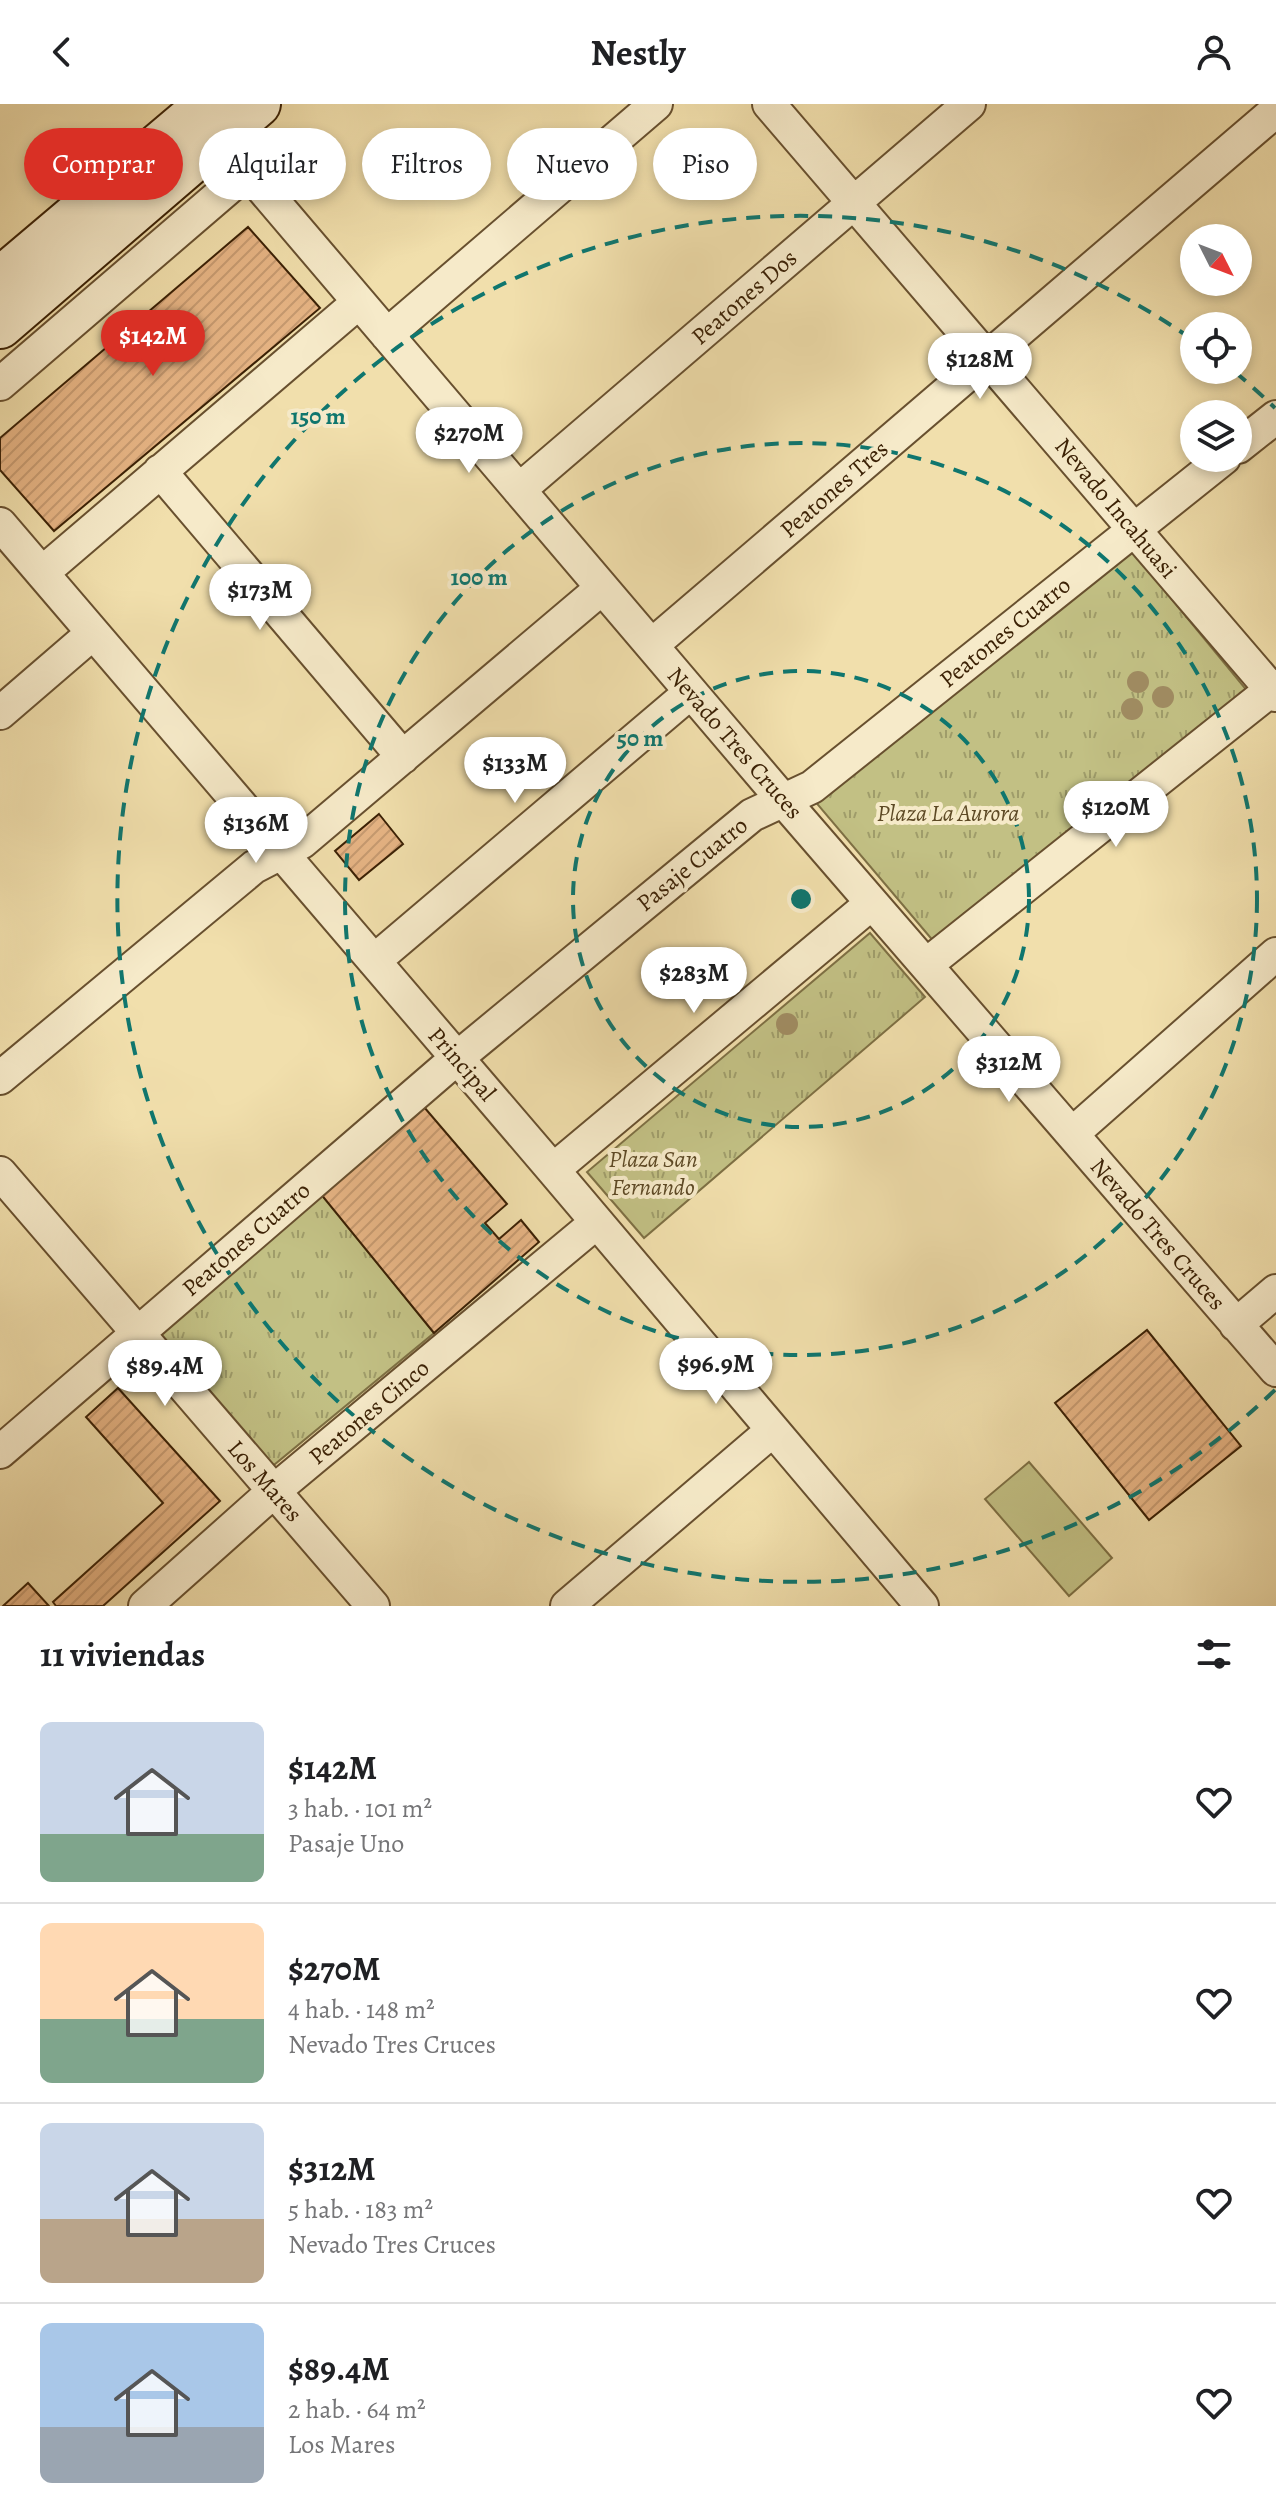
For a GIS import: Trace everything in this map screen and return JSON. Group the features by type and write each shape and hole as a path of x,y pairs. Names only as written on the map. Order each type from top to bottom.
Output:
{"street":[{"path":"0,280 208,118 258,104"},
{"path":"387,335 656,104"},
{"name":"Nevado Incahuasi","path":"769,104 1274,690"},
{"name":"Peatones Dos","path":"519,490 969,104"},
{"name":"Peatones Tres","path":"652,645 1272,114"},
{"path":"0,326 208,118"},
{"path":"0,384 214,200"},
{"name":"Nevado Tres Cruces","path":"271,200 783,800 1276,1370"},
{"path":"42,573 359,302"},
{"path":"1252,436 1276,417"},
{"path":"160,471 403,757"},
{"name":"Peatones Cuatro","path":"783,800 812,787 1206,472"},
{"name":"Principal","path":"0,524 922,1606"},
{"path":"0,1078 254,867 302,842 602,588"},
{"path":"0,713 93,633"},
{"path":"926,965 1274,690"},
{"path":"374,961 691,692"},
{"name":"Pasaje Cuatro","path":"457,1058 752,815 783,800"},
{"path":"553,1170 872,903"},
{"path":"1072,1134 1276,954"},
{"name":"Peatones Cuatro","path":"0,1452 457,1058"},
{"name":"Los Mares","path":"0,1173 373,1606"},
{"name":"Peatones Cinco","path":"145,1606 274,1491 597,1222"},
{"path":"1236,1325 1276,1291"},
{"path":"567,1606 773,1430"}],"green space":[{"name":"Plaza La Aurora","path":"1133,552 1249,693 935,943 813,799"},
{"name":"Plaza San Fernando","path":"870,933 925,997 644,1238 587,1172"},
{"path":"320,1193 434,1333 269,1469 154,1329"},
{"path":"1029,1462 1112,1558 1069,1596 985,1499"}],"building":[{"path":"248,227 320,308 54,531 0,470 0,438"},
{"path":"379,814 403,844 359,880 335,851"},
{"path":"424,1107 507,1204 485,1223 499,1239 521,1220 539,1242 434,1333 320,1193"},
{"path":"1147,1330 1241,1446 1149,1520 1055,1403"},
{"path":"118,1388 220,1501 103,1606 56,1606 53,1602 163,1503 86,1417"},
{"path":"28,1583 49,1606 3,1606"}]}
